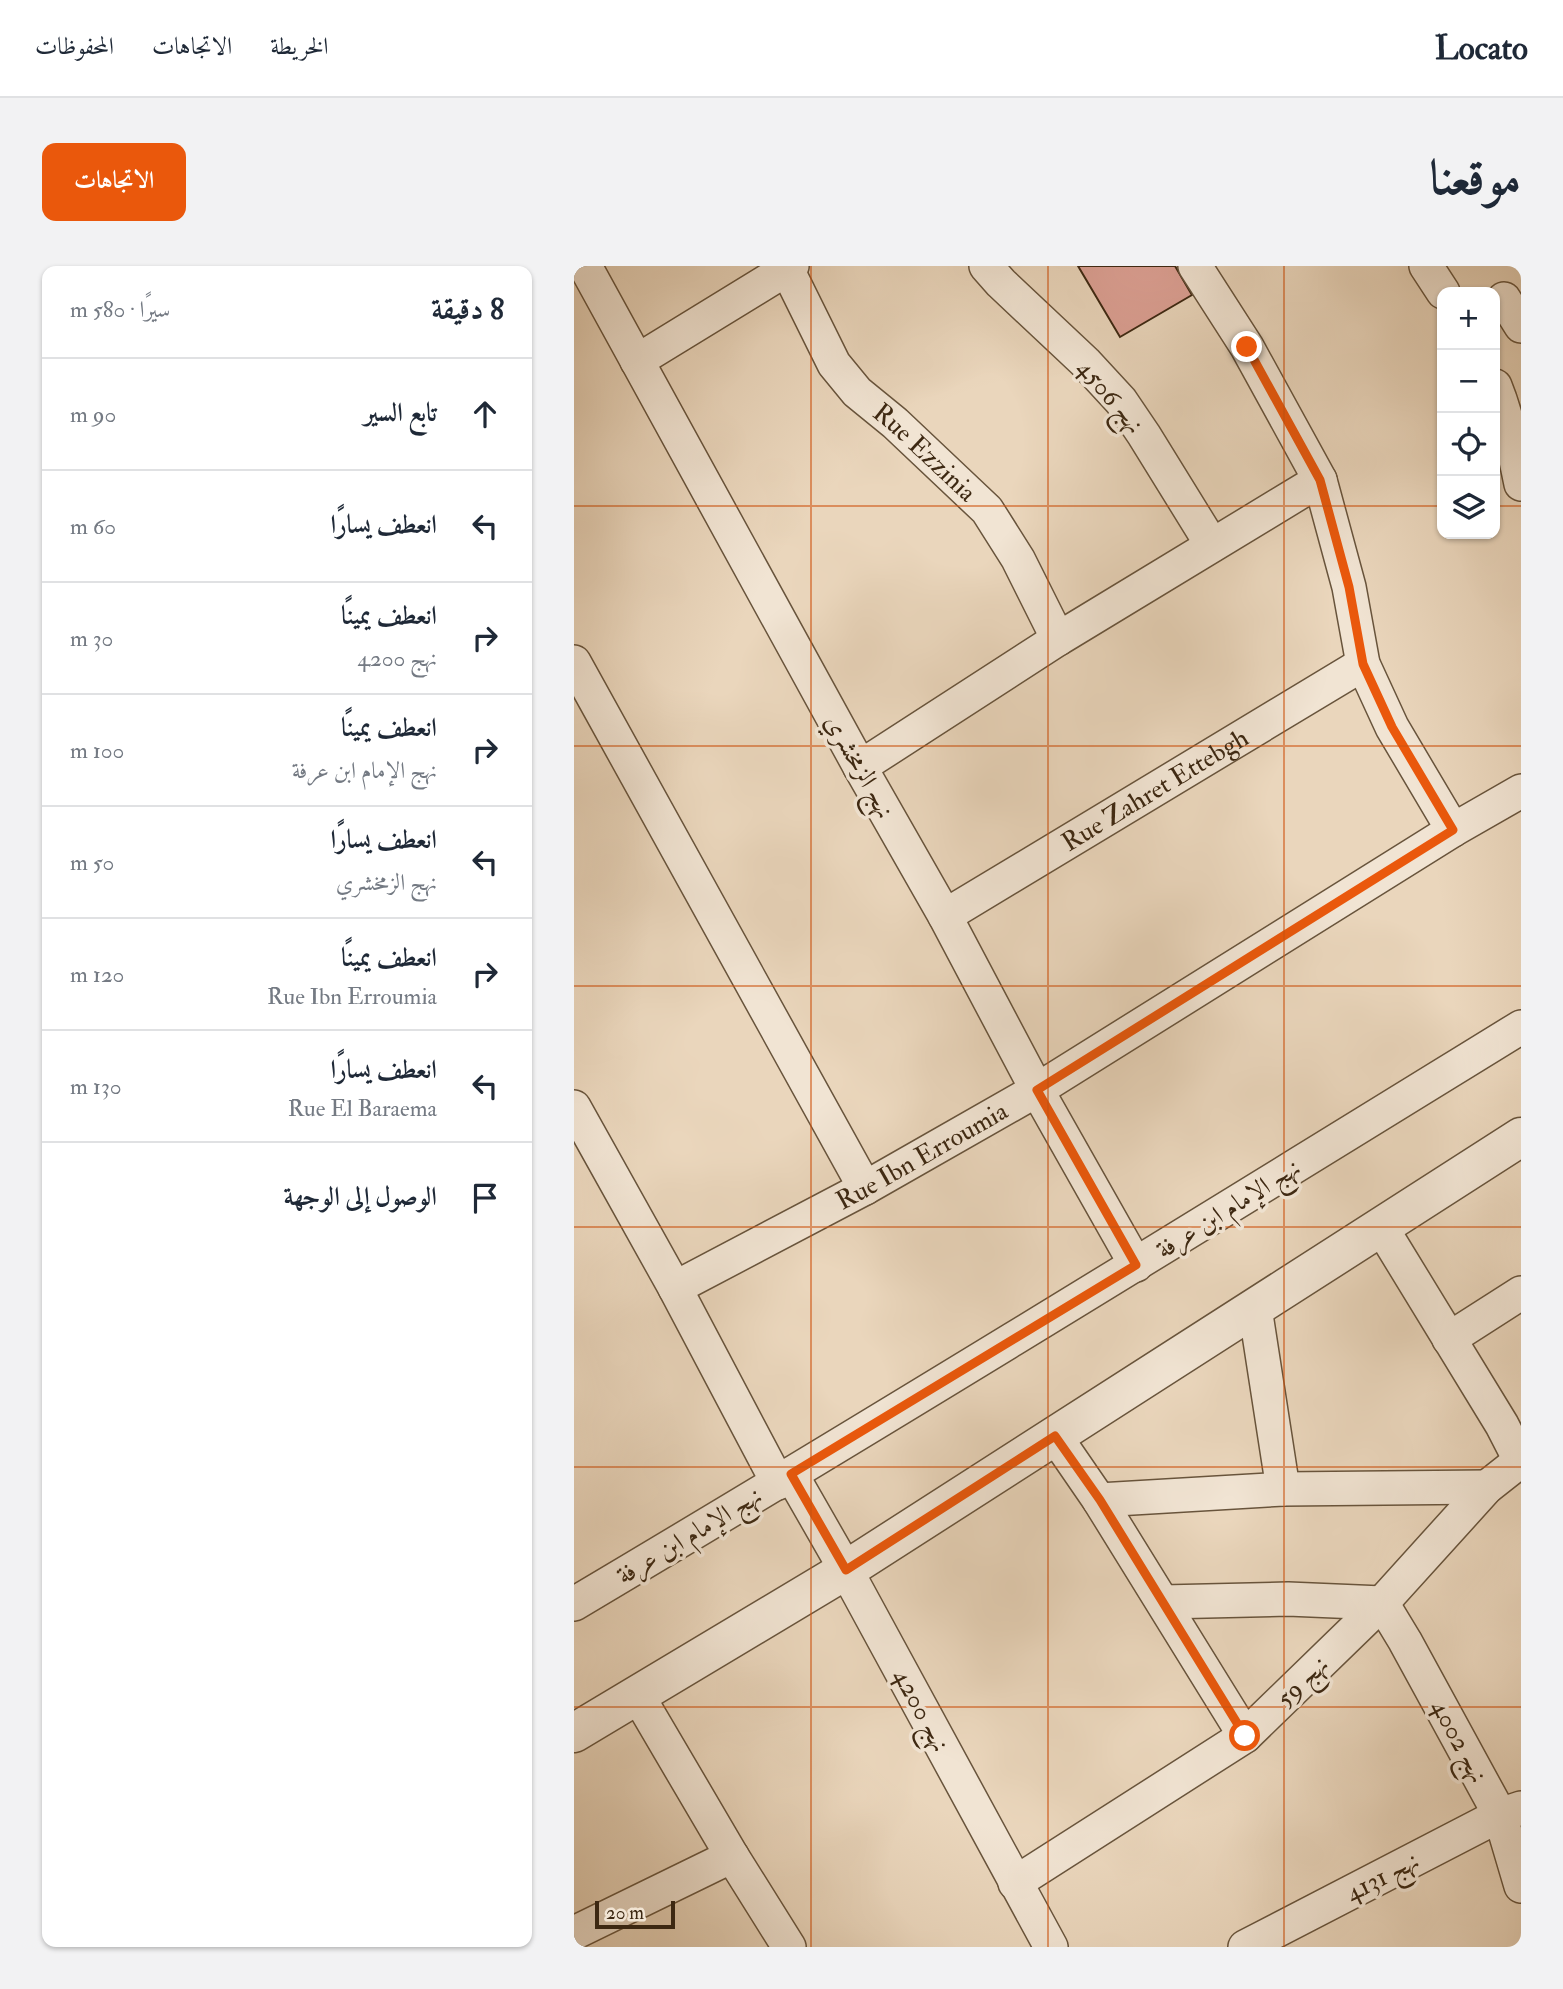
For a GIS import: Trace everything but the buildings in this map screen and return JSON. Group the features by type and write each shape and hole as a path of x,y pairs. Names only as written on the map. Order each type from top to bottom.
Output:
{"street":[{"name":"نهج الزمخشري","path":"585,266 860,767 946,916 1037,1090 1136,1265"},
{"name":"نهج 4506","path":"986,266 1085,362 1121,401 1212,545"},
{"path":"1195,266 1247,347 1320,480 1349,587 1363,664 1392,727 1453,830"},
{"path":"1426,266 1440,287"},
{"path":"637,361 790,267"},
{"name":"Rue Ezzinia","path":"790,267 834,364 857,392 895,423 987,510 1018,559 1058,639"},
{"path":"1500,399 1521,484"},
{"path":"860,767 1058,639 1320,480"},
{"path":"574,662 865,1188"},
{"name":"Rue Zahret Ettebgh","path":"946,916 1363,664"},
{"name":"Rue Ibn Erroumia","path":"675,1289 865,1188 1037,1090 1453,830 1521,791"},
{"name":"نهج الإمام ابن عرفة","path":"574,1604 1136,1265 1521,1027"},
{"name":"نهج 4200","path":"574,1107 784,1478 846,1570 1051,1947"},
{"path":"574,1733 846,1570 1521,1138"},
{"path":"1381,1227 1448,1339 1511,1419 1521,1461"},
{"path":"1448,1339 1521,1293"},
{"path":"1255,1308 1283,1489"},
{"path":"1055,1436 1100,1500 1245,1736"},
{"name":"نهج 59","path":"1015,1883 1245,1736 1382,1603 1487,1487 1521,1461"},
{"path":"1100,1500 1283,1489 1487,1487"},
{"path":"1163,1602 1288,1599 1382,1603"},
{"name":"نهج 4002","path":"1382,1603 1511,1812 1521,1886"},
{"path":"638,1696 789,1947"},
{"name":"نهج 4131","path":"1245,1947 1511,1812"},
{"path":"574,1933 732,1856"}],"route":[{"path":"1245,1736 1100,1500 1055,1436 846,1570 791,1474 1136,1265 1037,1090 1453,830 1392,727 1363,664 1349,587 1320,480 1247,347"}]}
